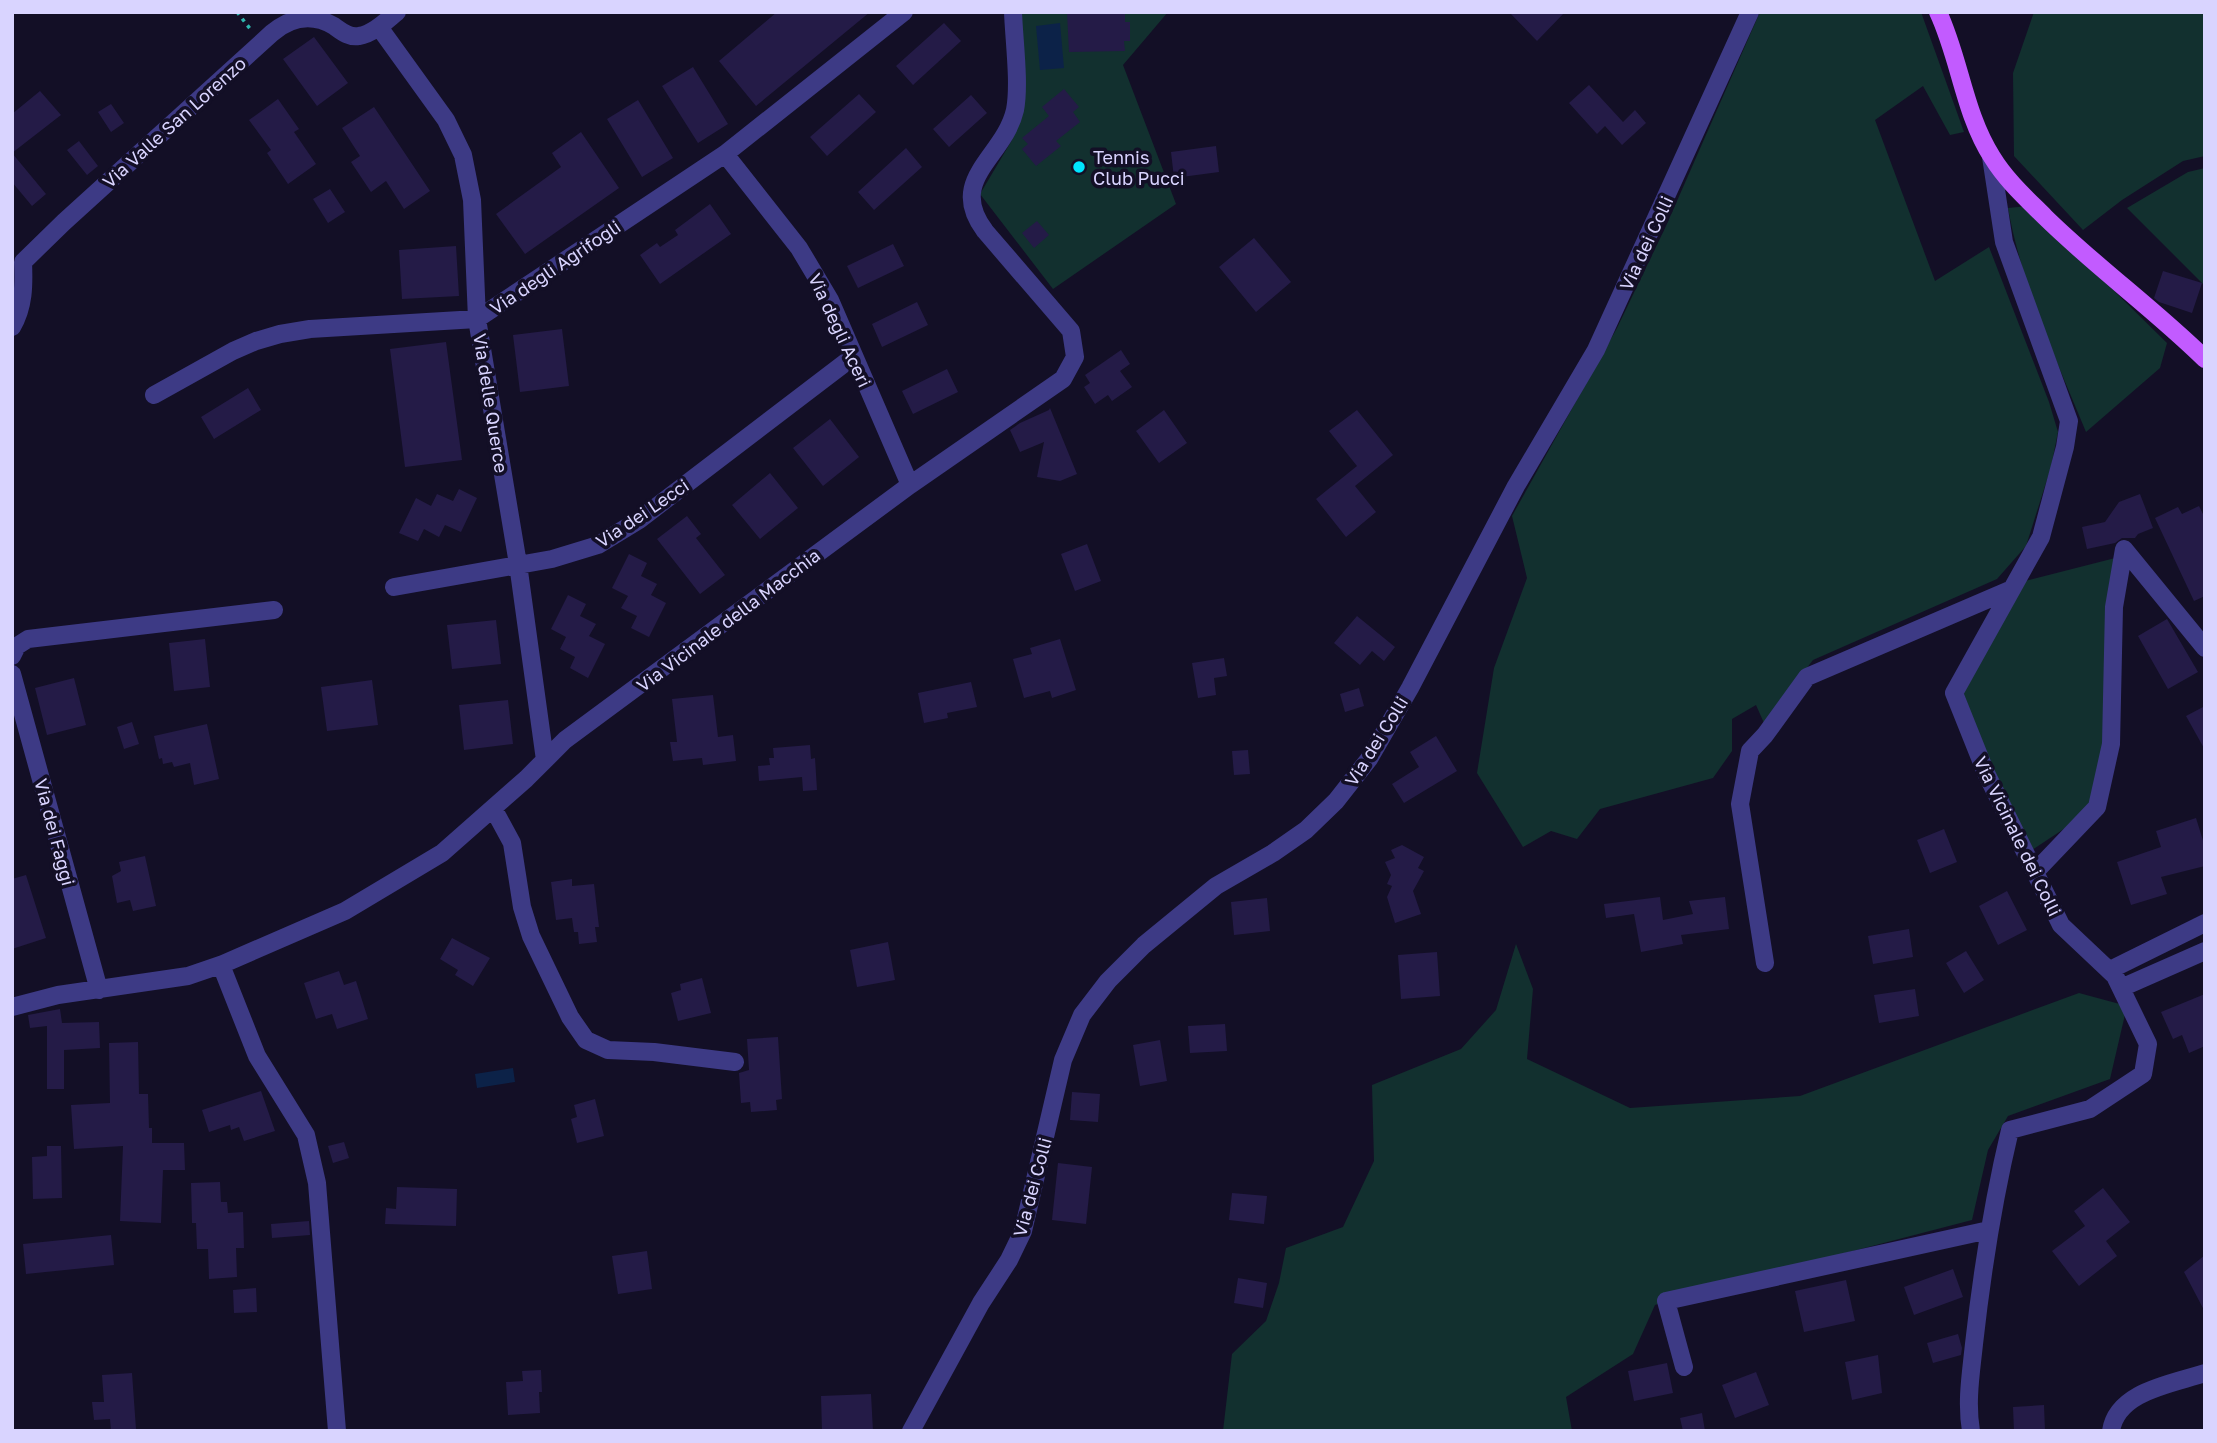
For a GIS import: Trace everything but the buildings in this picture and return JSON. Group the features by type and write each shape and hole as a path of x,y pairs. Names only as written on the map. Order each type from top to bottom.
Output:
{"main road":[{"path":"1938,12 1953,48 1971,114 1991,156 2011,182 2065,236 2205,359"}],"street":[{"name":"Via Valle San Lorenzo","path":"12,327 23,295 18,256 73,214 261,42 284,24 304,18 317,18 352,36 363,35 379,27 397,12"},
{"name":"Via degli Agrifogli","path":"154,395 233,351 280,334 310,329 477,320 724,154 904,12"},
{"name":"Via Vicinale della Macchia","path":"12,1007 58,995 175,979 221,965 345,911 442,853 565,740 910,485 1058,384 1067,374 1075,357 1073,338 1068,326 985,231 976,219 972,206 971,191 976,177 1008,130 1015,109 1013,12"},
{"name":"Via dei Colli","path":"911,1431 1023,1231 1063,1060 1082,1015 1108,981 1144,945 1216,886 1306,830 1336,801 1369,759 1510,496 1596,349 1750,12"},
{"name":"Via delle Querce","path":"379,27 446,120 463,155 472,200 477,320 518,564 545,760"},
{"name":"Via degli Aceri","path":"724,154 799,248 830,300 910,485"},
{"name":"Via Vicinale dei Colli","path":"1971,1431 1967,1410 1989,1230 2010,1130 2090,1109 2143,1074 2148,1044 2115,976 2061,925 1986,773 1954,693 2041,537 2066,447 2069,421 2004,242 1991,156"},
{"name":"Via dei Lecci","path":"394,587 573,554 598,545 623,531 854,356"},
{"path":"2035,872 2097,807 2111,744 2114,607 2124,549 2205,648"},
{"path":"1765,963 1740,804 1750,751 1765,735 1807,677 2012,589"},
{"path":"15,651 28,639 274,610"},
{"name":"Via dei Faggi","path":"12,674 99,990"},
{"path":"493,808 512,843 522,907 531,936 570,1017 586,1040 608,1050 654,1052 734,1062"},
{"path":"2110,970 2205,923"},
{"path":"2122,988 2205,951"},
{"path":"221,965 249,1040 301,1125 314,1161 337,1431"},
{"path":"1684,1367 1665,1301 1989,1230"},
{"path":"2111,1431 2118,1411 2129,1400 2205,1373"}],"path":[{"path":"237,12 261,42"}],"green space":[{"name":"Tennis Club Pucci","path":"1021,12 1168,12 1123,65 1176,204 1053,289 980,194 1012,140"},
{"path":"1760,12 1921,12 1964,132 1950,135 1923,86 1875,120 1935,281 1989,247 2058,432 2051,467 2026,546 1997,579 1813,660 1764,723 1756,705 1732,719 1732,751 1713,778 1600,809 1577,839 1551,831 1523,847 1477,773 1494,668 1527,578 1512,516 1617,328 1666,226"},
{"path":"2034,12 2205,12 2205,156 2183,161 2122,200 2083,230 2014,156 2013,73"},
{"path":"2205,168 2205,286 2127,208 2188,172"},
{"path":"2028,206 2167,343 2160,368 2086,432 2041,322 2014,237 2008,208"},
{"path":"2123,556 2097,807 2026,854 1958,694 2021,582"},
{"path":"1516,944 1533,989 1527,1059 1630,1108 1800,1096 2079,993 2127,1006 2110,1079 2008,1116 1988,1150 1972,1220 1655,1305 1633,1354 1566,1397 1572,1431 1223,1431 1232,1354 1266,1321 1279,1283 1286,1248 1343,1227 1374,1161 1372,1085 1461,1049 1496,1010"}],"water":[{"path":"1060,23 1064,68 1040,70 1036,26"},
{"path":"513,1068 515,1082 477,1088 475,1074"}],"place":[{"name":"Tennis Club Pucci","path":"1079,167"}]}
